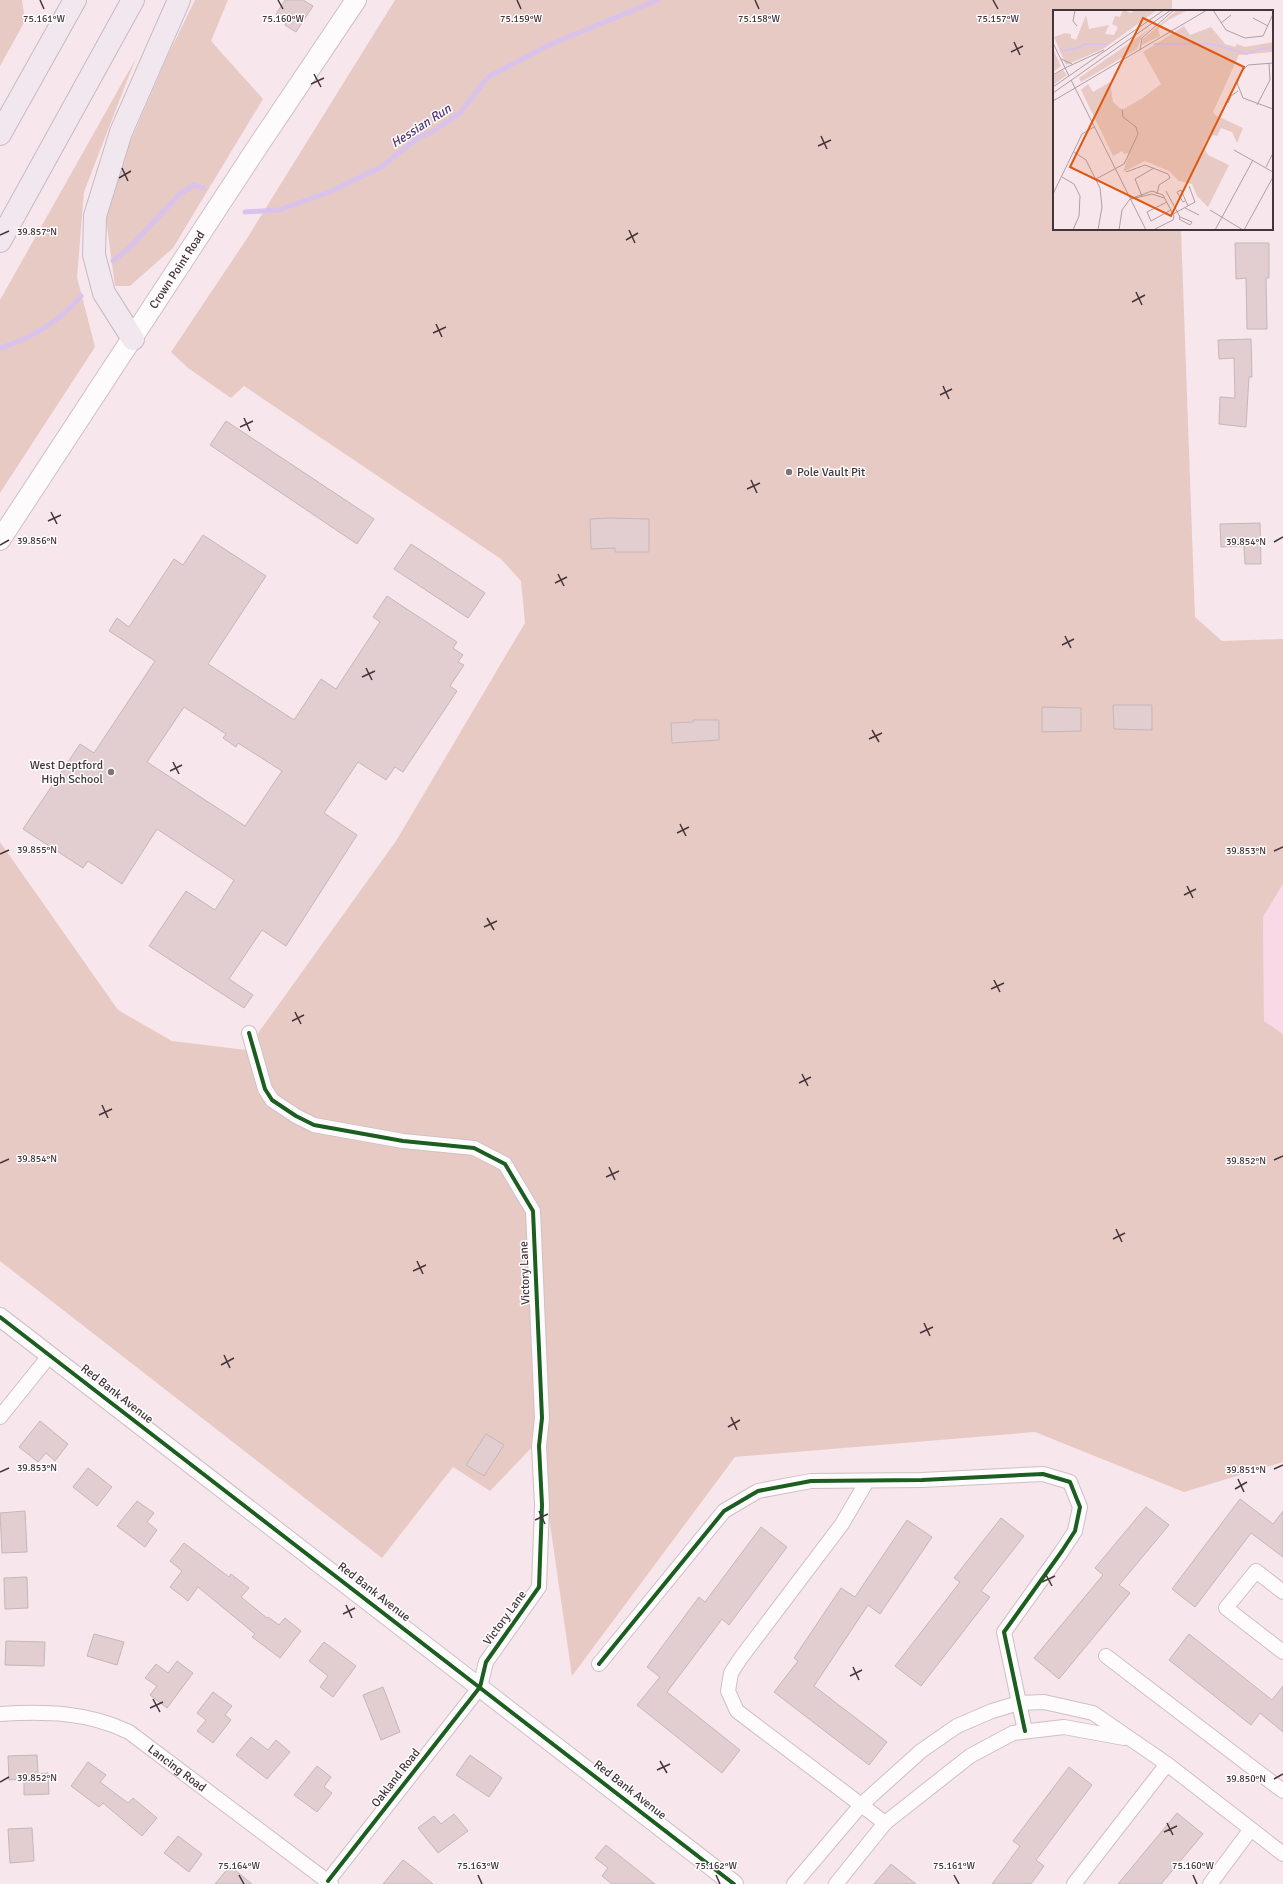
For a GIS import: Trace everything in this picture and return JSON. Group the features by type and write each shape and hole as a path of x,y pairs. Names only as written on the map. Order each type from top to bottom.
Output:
{"highway":[{"path":"0,134 75,0"},
{"path":"0,241 133,0"},
{"path":"133,339 104,293 94,255 95,216 121,132 180,0"}],"main road":[{"name":"Crown Point Road","path":"0,540 254,152 356,0"}],"street":[{"name":"Victory Lane","path":"249,1034 265,1088 272,1100 296,1116 314,1125 403,1141 474,1148 505,1164 533,1211 542,1418 539,1446 542,1505 540,1579 536,1593 486,1662 480,1687"},
{"name":"Red Bank Avenue","path":"0,1317 734,1884"},
{"path":"0,1416 50,1355"},
{"path":"599,1664 724,1511 758,1491 811,1480 922,1480 1043,1474 1070,1482 1080,1507 1075,1531 1004,1632 1025,1731"},
{"path":"867,1481 842,1524 740,1659 731,1673 728,1691 737,1711 885,1823"},
{"path":"1283,1592 1256,1571 1226,1608 1283,1652"},
{"path":"1106,1656 1283,1791"},
{"name":"Oakland Road","path":"330,1883 480,1687"},
{"path":"794,1884 861,1805 921,1751 957,1726 992,1711 1019,1703 1044,1702 1094,1713 1130,1740 1167,1764 1283,1854"},
{"name":"Lancing Road","path":"0,1714 76,1715 112,1724 129,1732 330,1883"},
{"path":"836,1884 885,1823 970,1756 1013,1733 1064,1727 1100,1732 1130,1740"},
{"path":"1074,1884 1167,1764"},
{"path":"1210,1884 1251,1829"}],"shaded area":[{"path":"0,0 22,0 25,21 0,66"},
{"path":"195,0 228,0 211,41 263,99 173,248 130,286 115,286 106,219 124,156 168,55"},
{"path":"395,0 1172,0 1172,10 1053,10 1053,230 1181,230 1195,617 1222,641 1283,639 1283,884 1263,917 1264,1021 1283,1034 1283,1462 1184,1492 1035,1432 735,1457 572,1676 538,1441 490,1491 453,1467 382,1558 0,1261 0,842 118,1010 172,1041 246,1050 396,841 525,623 521,581 501,559 244,386 231,398 188,368 171,352 246,240"},
{"path":"135,60 84,192 77,277 95,347 0,493 0,300"},
{"path":"1283,884 1283,1034 1264,1021 1263,917"}],"building":[{"path":"285,0 303,0 313,6 296,32 285,25 287,21 276,14"},
{"path":"1235,243 1269,243 1269,278 1266,278 1267,329 1247,329 1246,278 1236,279"},
{"path":"1251,339 1252,377 1249,377 1246,427 1219,424 1220,397 1235,398 1234,358 1219,359 1218,340"},
{"path":"226,421 374,519 357,544 210,445"},
{"path":"590,519 649,519 649,552 615,552 615,548 591,549"},
{"path":"1260,523 1261,564 1245,564 1244,546 1221,547 1220,524"},
{"name":"West Deptford High School","path":"203,535 266,576 208,664 294,720 321,679 336,689 380,622 373,617 387,596 457,642 453,648 463,655 458,662 464,665 450,686 457,691 403,772 395,767 386,780 358,762 324,813 357,835 286,946 262,930 229,979 253,995 244,1008 149,946 186,891 215,910 234,880 157,829 122,884 88,861 83,868 23,829 80,744 94,753 155,661 109,631 117,618 129,627 174,559 183,565","holes":["184,707 226,734 223,738 236,747 238,743 282,771 245,826 147,762"]},
{"path":"411,544 485,593 468,618 394,569"},
{"path":"1113,705 1152,705 1152,730 1114,729"},
{"path":"1042,707 1081,708 1081,731 1042,732"},
{"path":"693,720 719,720 719,740 672,743 671,723 693,722"},
{"path":"40,1421 68,1444 55,1461 46,1453 38,1462 19,1447"},
{"path":"486,1434 504,1445 484,1476 466,1465"},
{"path":"88,1468 112,1487 97,1506 73,1487"},
{"path":"1240,1499 1273,1524 1283,1511 1283,1557 1251,1533 1195,1607 1172,1589"},
{"path":"137,1501 154,1513 147,1522 157,1530 145,1547 117,1526"},
{"path":"1146,1507 1169,1525 1119,1585 1130,1593 1059,1679 1034,1658 1103,1575 1095,1568"},
{"path":"25,1511 27,1552 2,1553 0,1513"},
{"path":"1001,1518 1024,1536 981,1591 990,1597 921,1686 895,1666 960,1582 954,1578"},
{"path":"907,1520 932,1537 880,1614 868,1605 814,1686 887,1742 869,1765 774,1692 798,1661 794,1658 841,1588 855,1597"},
{"path":"761,1527 787,1547 729,1625 722,1619 667,1692 740,1750 722,1773 637,1705 660,1677 647,1667 699,1597 705,1602"},
{"path":"184,1543 229,1577 231,1574 249,1588 241,1597 267,1618 268,1617 279,1625 285,1618 301,1631 280,1658 252,1637 255,1634 198,1587 188,1601 170,1587 182,1571 170,1561"},
{"path":"27,1577 28,1608 5,1609 4,1578"},
{"path":"94,1634 124,1642 117,1665 87,1656"},
{"path":"1189,1634 1272,1700 1283,1686 1283,1732 1260,1713 1251,1725 1169,1660"},
{"path":"6,1641 45,1642 44,1666 5,1665"},
{"path":"324,1642 356,1666 333,1697 320,1687 328,1676 309,1661"},
{"path":"177,1661 193,1673 167,1708 150,1695 157,1686 145,1678 156,1664 168,1673"},
{"path":"383,1687 400,1732 381,1740 363,1695"},
{"path":"213,1692 232,1706 225,1715 231,1720 213,1743 197,1731 206,1720 197,1713"},
{"path":"251,1737 268,1750 276,1740 290,1752 267,1779 236,1755"},
{"path":"37,1755 38,1774 48,1773 49,1794 24,1795 24,1779 9,1780 8,1756"},
{"path":"470,1755 502,1778 489,1797 456,1775"},
{"path":"88,1762 106,1775 100,1782 128,1803 133,1798 157,1818 142,1836 103,1803 99,1807 71,1786"},
{"path":"317,1766 331,1777 324,1787 332,1793 317,1812 294,1795"},
{"path":"1069,1767 1092,1785 1036,1860 1044,1866 1031,1884 992,1884 1020,1846 1013,1841"},
{"path":"1177,1813 1203,1834 1161,1884 1118,1884"},
{"path":"454,1814 468,1831 438,1853 418,1828 434,1816 441,1824"},
{"path":"32,1828 34,1861 10,1863 8,1829"},
{"path":"178,1836 202,1854 189,1872 164,1853"},
{"path":"606,1845 655,1884 612,1884 602,1876 608,1868 595,1858"},
{"path":"403,1860 415,1869 433,1884 383,1884"},
{"path":"891,1864 916,1884 874,1884"},
{"path":"230,1866 252,1884 215,1884"}],"waterway":[{"name":"Hessian Run","path":"245,212 279,210 332,191 381,167 418,138 432,132 460,113 488,77 549,45 658,0"},
{"name":"Hessian Run","path":"113,261 129,248 181,193 194,185 203,188"},
{"name":"Hessian Run","path":"0,348 12,344 44,328 64,314 81,296"}],"cycle path":[{"path":"249,1033 265,1089 272,1100 296,1116 314,1125 403,1141 474,1148 505,1164 533,1211 542,1418 539,1446 542,1505 539,1587 486,1662 480,1687 328,1881"},
{"path":"0,1317 734,1884"},
{"path":"599,1664 724,1511 758,1491 811,1481 922,1480 1043,1474 1070,1482 1080,1507 1075,1531 1004,1632 1025,1731"}],"place":[{"name":"Pole Vault Pit","path":"789,472"},
{"name":"West Deptford High School","path":"111,772"}]}
